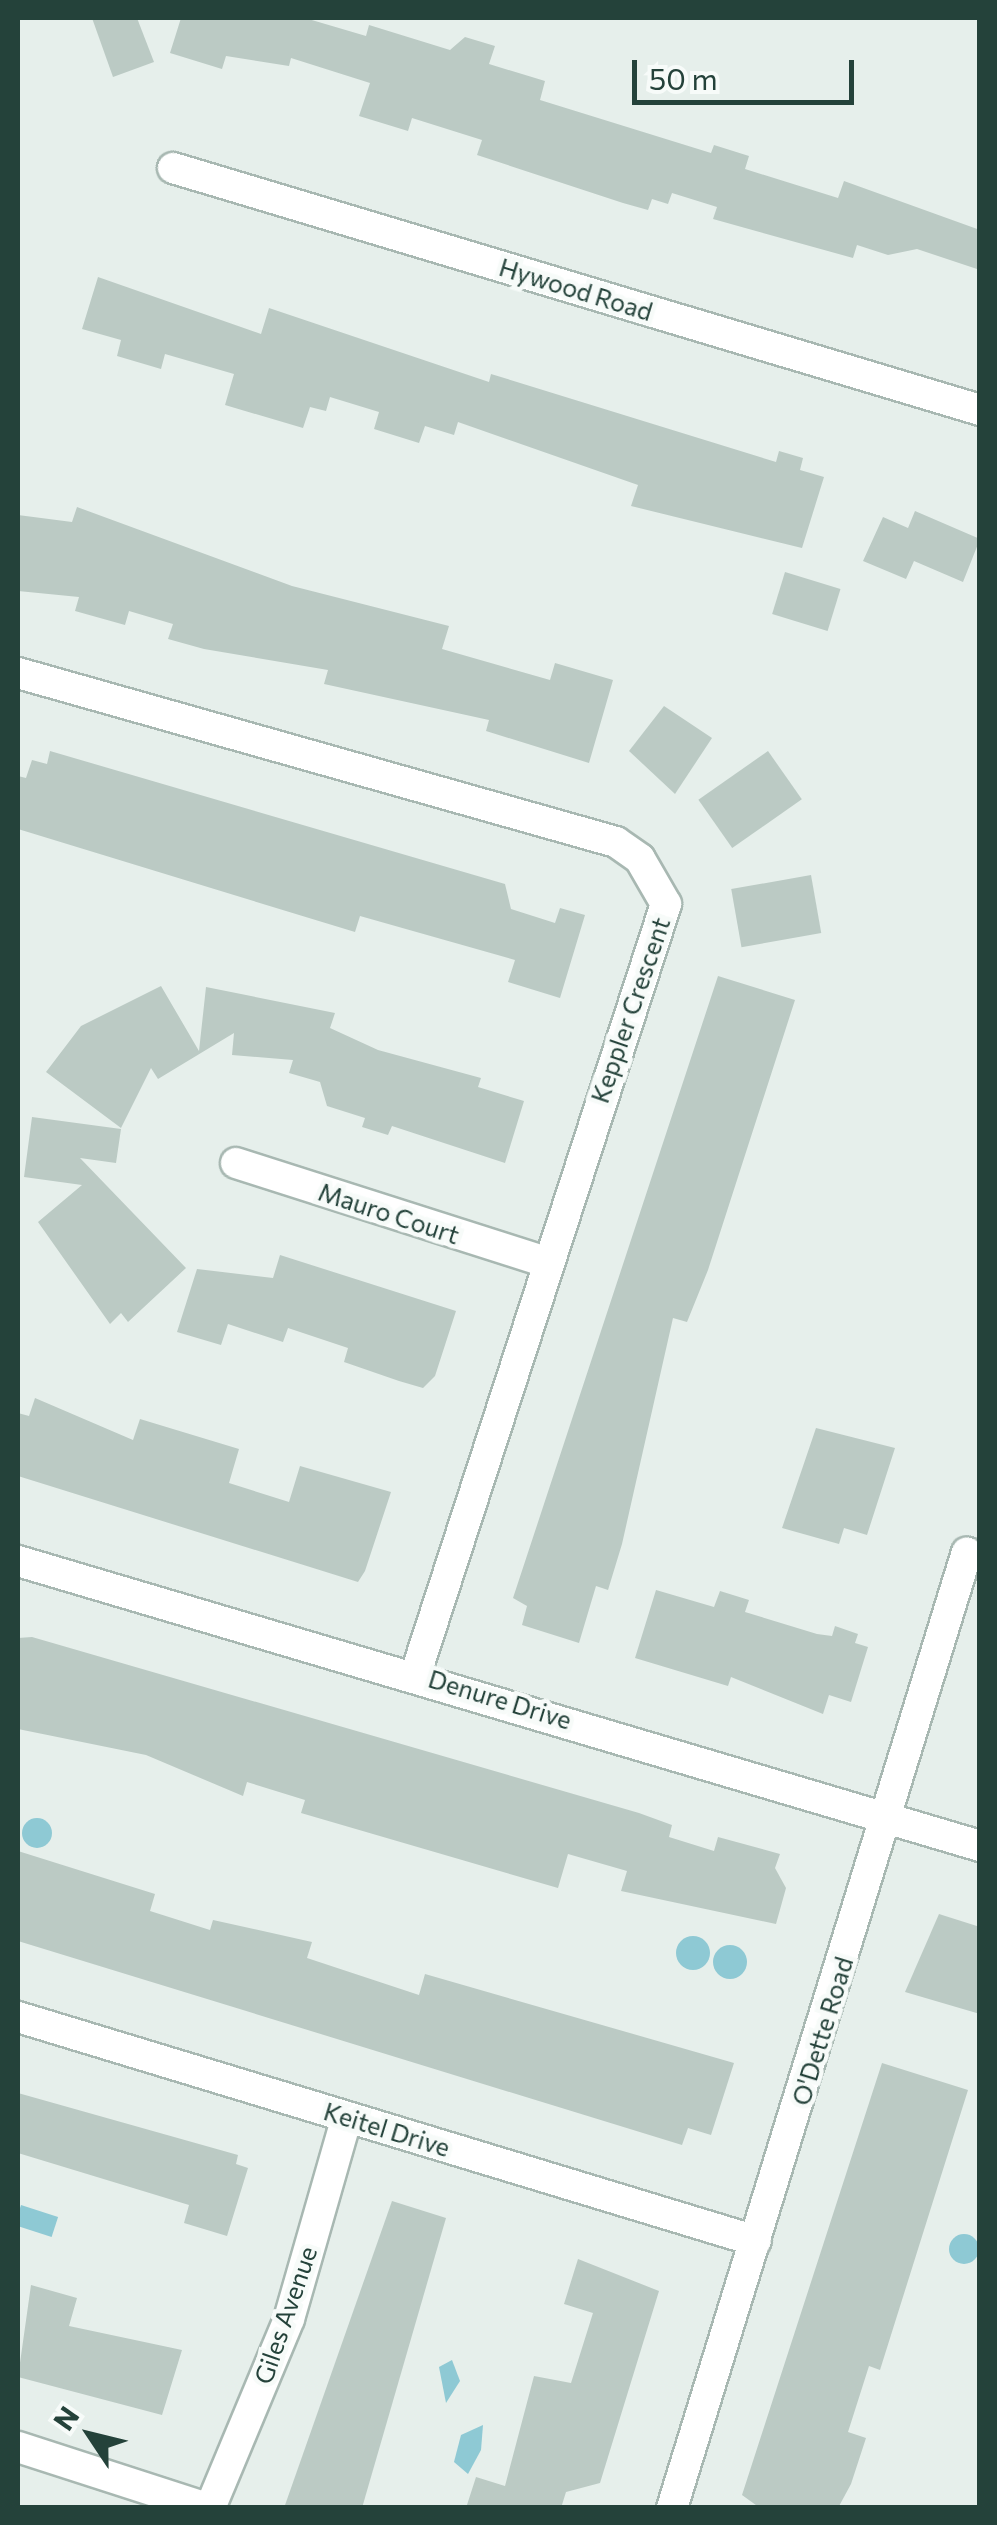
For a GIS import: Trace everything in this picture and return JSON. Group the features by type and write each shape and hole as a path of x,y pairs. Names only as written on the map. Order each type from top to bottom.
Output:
{"street":[{"name":"Hywood Road","path":"173,168 980,410"},
{"name":"Keppler Crescent","path":"18,673 616,842 640,859 666,904 544,1261 416,1673"},
{"name":"Mauro Court","path":"236,1163 544,1261"},
{"name":"O'Dette Road","path":"672,2508 888,1822 967,1552"},
{"name":"Denure Drive","path":"18,1561 416,1673 888,1822 980,1846"},
{"name":"Keitel Drive","path":"18,2017 756,2241"},
{"name":"Giles Avenue","path":"208,2508 289,2319 347,2117"},
{"path":"18,2448 208,2508"}],"water":[{"path":"37,1818 48,1822 52,1833 48,1844 37,1848 26,1844 22,1833 26,1822"},
{"path":"693,1936 705,1941 710,1953 705,1965 693,1970 681,1965 676,1953 681,1941"},
{"path":"730,1945 742,1950 747,1962 742,1974 730,1979 718,1974 713,1962 718,1950"},
{"path":"21,2205 58,2217 52,2237 18,2226"},
{"path":"964,2234 978,2243 979,2249 970,2263 964,2264 950,2255 949,2249 958,2235"},
{"path":"452,2360 460,2381 446,2403 439,2367"},
{"path":"483,2425 481,2450 468,2474 454,2462 461,2435"}],"building":[{"path":"92,18 137,18 154,62 113,77"},
{"path":"181,18 305,18 366,36 369,25 450,50 465,37 495,46 489,64 545,81 540,100 711,153 714,145 749,156 745,169 838,198 844,181 980,230 980,270 917,249 888,255 857,245 853,258 713,219 717,207 672,193 668,204 652,199 648,210 623,203 477,155 482,140 412,118 408,131 359,116 370,83 291,58 289,66 226,56 222,69 170,53"},
{"path":"98,277 261,334 269,308 489,382 491,374 776,462 779,451 803,458 800,470 824,477 802,548 631,506 638,485 458,422 454,435 425,426 419,443 374,429 379,412 330,397 326,411 310,407 303,428 225,405 234,374 165,354 161,369 117,356 121,340 82,329"},
{"path":"77,507 292,586 449,626 442,649 550,680 555,663 613,680 589,763 486,731 489,720 324,684 328,670 204,649 168,639 173,624 129,611 125,625 75,611 79,597 18,591 18,515 72,522"},
{"path":"915,511 980,539 963,582 914,561 906,579 863,561 883,517 908,528"},
{"path":"785,572 840,589 828,631 772,614"},
{"path":"664,706 712,738 675,794 629,751"},
{"path":"50,751 505,884 511,909 555,923 560,908 585,915 560,998 508,982 515,960 360,916 355,932 18,829 18,776 26,778 32,760 47,764"},
{"path":"768,751 802,799 732,848 698,800"},
{"path":"811,875 821,933 741,947 731,889"},
{"path":"718,976 795,1000 708,1270 687,1322 673,1318 622,1544 608,1590 596,1586 579,1643 522,1625 527,1606 513,1598"},
{"path":"161,986 199,1051 206,987 335,1013 330,1028 378,1050 481,1078 478,1087 524,1101 505,1163 392,1126 388,1135 362,1127 365,1118 327,1106 320,1082 289,1073 293,1060 232,1055 234,1033 158,1079 151,1068 121,1128 46,1072 81,1026"},
{"path":"32,1117 121,1129 116,1163 80,1158 186,1268 128,1322 121,1313 110,1324 38,1222 82,1185 24,1177"},
{"path":"280,1255 456,1311 435,1376 423,1388 399,1381 344,1362 348,1348 288,1328 283,1342 228,1324 221,1345 177,1332 197,1269 273,1278"},
{"path":"35,1398 133,1440 140,1419 239,1449 229,1483 289,1502 300,1466 391,1492 365,1571 358,1582 18,1476 18,1413 29,1416"},
{"path":"816,1428 895,1448 867,1535 844,1528 839,1544 782,1528"},
{"path":"656,1590 714,1607 720,1591 749,1600 745,1612 817,1634 832,1636 835,1626 858,1634 855,1643 868,1647 851,1702 829,1695 823,1714 731,1677 728,1686 635,1658"},
{"path":"32,1637 639,1813 672,1825 669,1837 714,1851 718,1837 780,1854 775,1868 786,1888 776,1924 621,1891 627,1871 568,1854 558,1888 301,1813 305,1800 247,1782 243,1796 146,1755 18,1729 18,1638"},
{"path":"18,1851 155,1894 150,1911 210,1930 213,1920 312,1942 307,1958 419,1995 425,1974 734,2063 711,2135 688,2128 682,2145 18,1941"},
{"path":"939,1914 980,1927 980,2014 905,1992"},
{"path":"882,2063 968,2090 880,2370 869,2366 848,2432 866,2438 851,2484 838,2508 760,2508 742,2495"},
{"path":"18,2093 238,2155 236,2164 248,2168 227,2236 184,2223 189,2205 18,2153"},
{"path":"392,2201 446,2218 362,2508 284,2508"},
{"path":"578,2259 659,2291 600,2483 566,2492 561,2508 466,2508 476,2477 505,2486 534,2376 571,2383 593,2313 564,2304"},
{"path":"31,2285 77,2298 69,2326 182,2350 162,2415 18,2377"}]}
